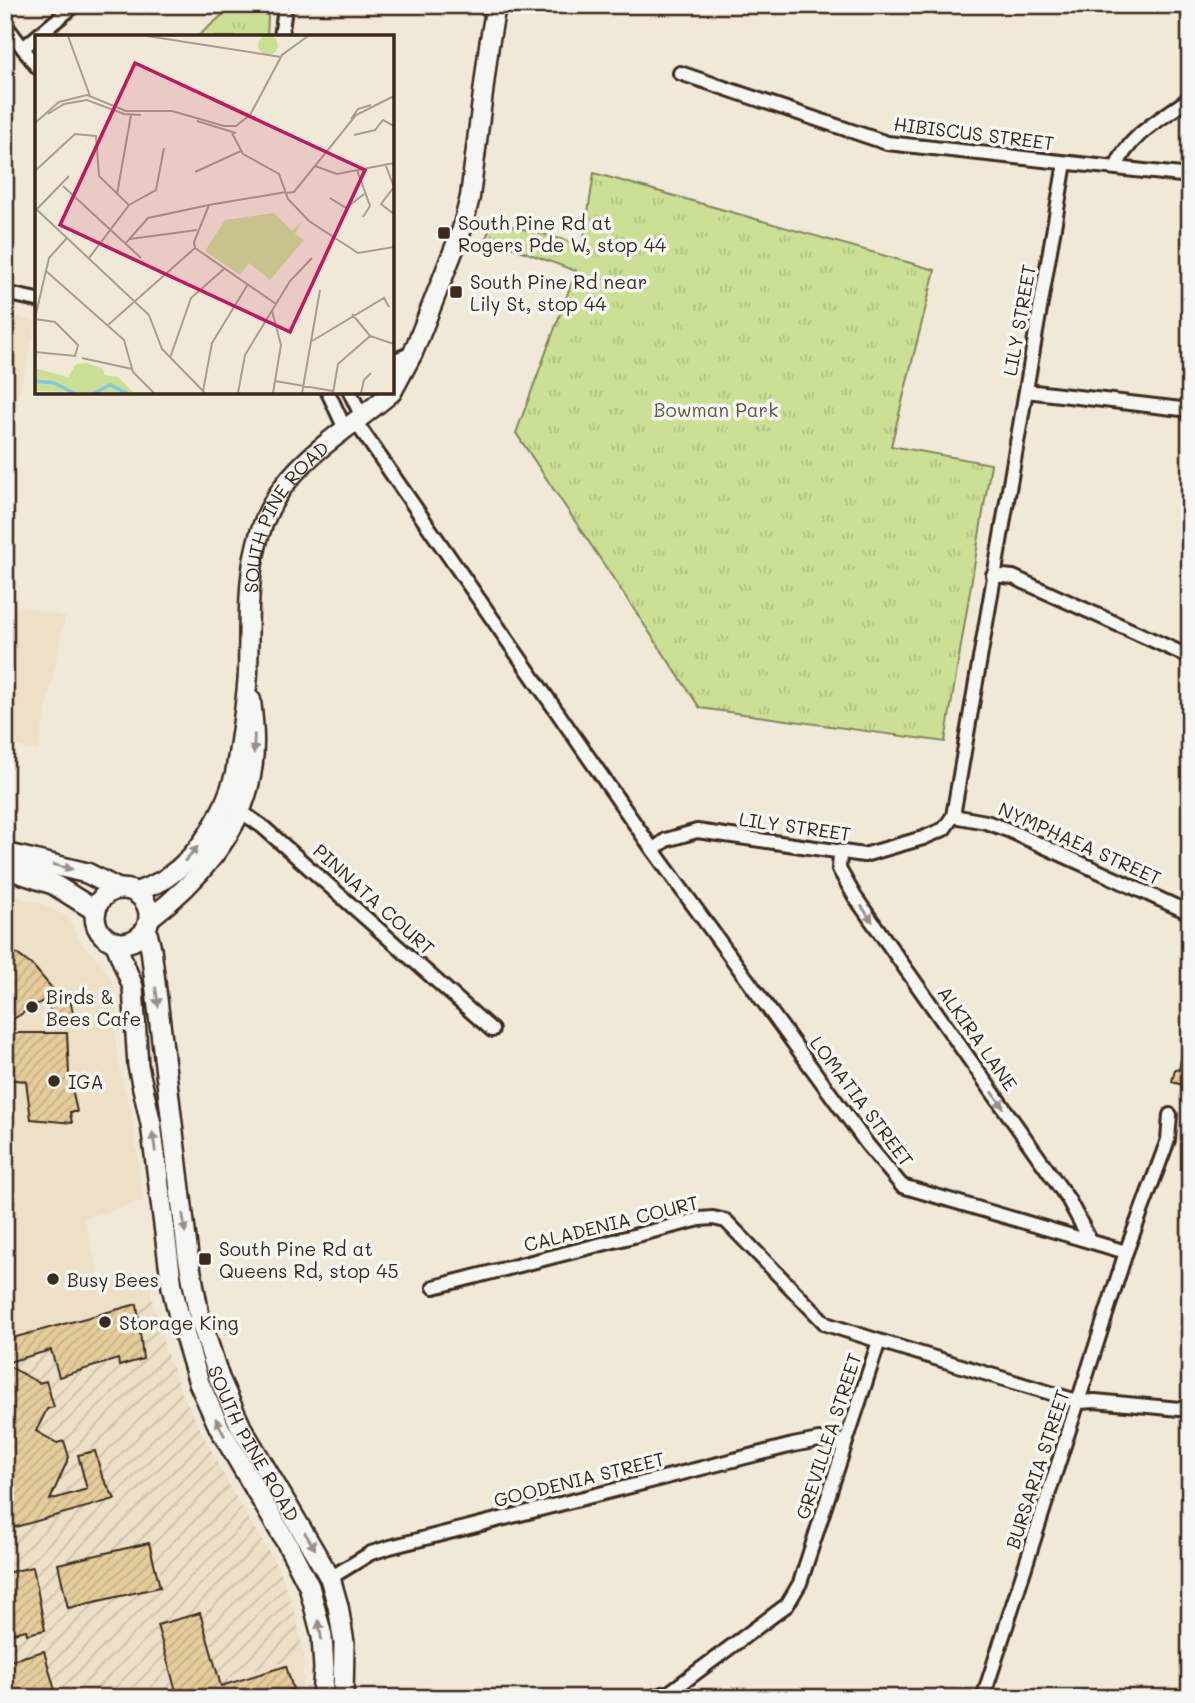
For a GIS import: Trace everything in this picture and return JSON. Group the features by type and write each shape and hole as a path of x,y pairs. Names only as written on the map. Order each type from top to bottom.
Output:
{"main road":[{"name":"SOUTH PINE ROAD","path":"394,388 413,353 462,229 470,197 496,5"},
{"name":"SOUTH PINE ROAD","path":"343,1698 344,1643 330,1578 241,1427 219,1378 202,1326 188,1256 148,924 202,868 230,830 248,676 249,586 253,555 267,515 288,480 318,449 389,394"},
{"name":"SOUTH PINE ROAD","path":"127,890 163,880 177,869 233,807"},
{"path":"5,856 87,873 127,890 146,903 148,924 133,942 116,943 102,934 97,927 96,911 103,896 127,890"},
{"path":"5,868 53,884 96,911"},
{"name":"SOUTH PINE ROAD","path":"116,943 133,987 138,1066 152,1124 171,1277 179,1316 200,1383 220,1429 309,1586 322,1636 324,1669 321,1698"}],"street":[{"path":"39,35 75,5"},
{"path":"281,35 285,8 282,5"},
{"path":"5,24 35,64"},
{"path":"23,48 35,38"},
{"name":"HIBISCUS STREET","path":"680,73 887,143 1190,176"},
{"path":"1116,168 1122,153 1136,137 1190,98"},
{"name":"LILY STREET","path":"653,850 666,840 697,831 863,855 923,838 944,829 953,816 1065,163"},
{"path":"5,293 35,300"},
{"path":"394,359 413,353"},
{"path":"1026,391 1190,410"},
{"path":"330,394 354,422 653,850"},
{"path":"350,394 354,422"},
{"path":"993,575 1013,577 1190,657"},
{"name":"PINNATA COURT","path":"233,807 263,827 492,1030"},
{"name":"NYMPHAEA STREET","path":"953,816 986,822 1008,830 1190,914"},
{"name":"LOMATIA STREET","path":"653,850 867,1144 902,1186 1126,1252"},
{"name":"ALKIRA LANE","path":"840,853 839,869 855,897 1068,1199 1091,1242"},
{"name":"BURSARIA STREET","path":"983,1698 1126,1252 1168,1140 1170,1115"},
{"name":"CALADENIA COURT","path":"434,1287 700,1219 713,1218 726,1221 826,1324 879,1341"},
{"name":"GREVILLEA STREET","path":"649,1698 670,1692 787,1605 800,1583 879,1341 1080,1402 1190,1410"},
{"name":"GOODENIA STREET","path":"330,1578 371,1553 390,1546 793,1445 819,1440 846,1441"}],"shaded area":[{"path":"5,314 35,321 35,329 5,448"},
{"path":"5,602 65,617 38,751 5,743"},
{"path":"11,895 43,904 68,917 78,939 102,964 112,981 117,1006 116,1048 123,1085 131,1108 143,1201 84,1219 102,1286 150,1271 152,1298 5,1340 5,932"},
{"path":"152,1298 164,1348 181,1391 231,1489 282,1575 296,1615 304,1656 228,1678 228,1698 5,1698 5,1340"},
{"path":"304,1656 302,1698 228,1698 228,1678"}],"green space":[{"path":"234,5 262,5 268,16 267,35 199,35"},
{"name":"Bowman Park","path":"594,173 935,270 891,446 991,464 945,742 700,708 516,433 576,271 486,238 493,221 583,245"}],"building":[{"path":"13,951 34,967 56,993 5,1024 5,960"},
{"path":"70,1001 75,1019 55,1026 49,1006"},
{"path":"5,1033 67,1033 69,1074 77,1112 70,1112 72,1123 31,1119 26,1081 5,1079"},
{"path":"1184,1044 1190,1044 1190,1087 1172,1082 1175,1069 1179,1070"},
{"name":"Storage King","path":"137,1304 143,1359 119,1366 118,1359 59,1377 51,1350 5,1363 5,1340"},
{"path":"5,1364 39,1383 46,1381 54,1407 47,1409 36,1431 57,1443 64,1441 69,1457 50,1500 87,1489 78,1455 95,1451 102,1476 115,1499 5,1530"},
{"path":"149,1543 160,1587 68,1608 58,1564"},
{"path":"33,1567 45,1630 27,1634 26,1630 5,1635 5,1573"},
{"path":"200,1613 221,1686 286,1666 293,1689 263,1698 178,1698 157,1625"},
{"path":"44,1651 57,1698 5,1698 5,1662"}],"place":[{"name":"South Pine Rd at Rogers Pde W, stop 44","path":"444,233"},
{"name":"South Pine Rd near Lily St, stop 44","path":"456,292"},
{"name":"Birds & Bees Cafe","path":"32,1007"},
{"name":"IGA","path":"54,1081"},
{"name":"South Pine Rd at Queens Rd, stop 45","path":"205,1259"},
{"name":"Busy Bees","path":"53,1279"},
{"name":"Storage King","path":"105,1322"}]}
